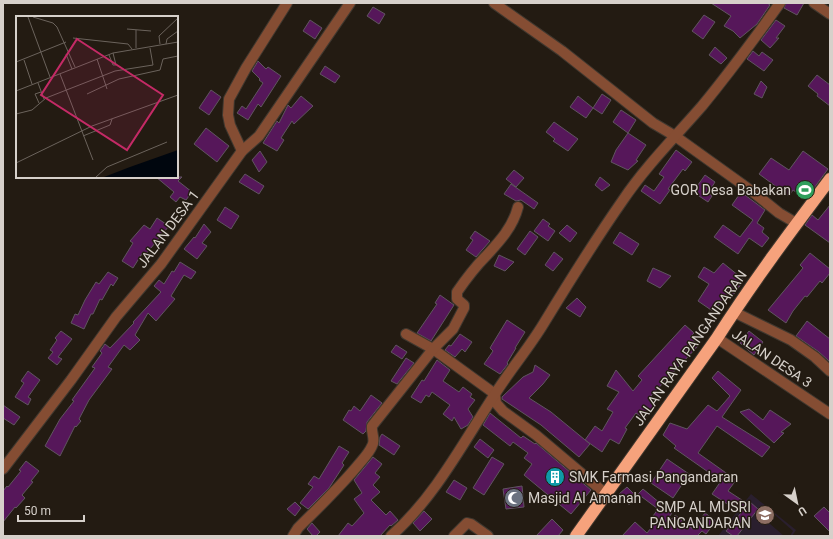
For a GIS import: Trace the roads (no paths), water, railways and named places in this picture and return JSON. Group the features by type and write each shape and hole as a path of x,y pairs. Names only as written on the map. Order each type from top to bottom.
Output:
{"highway":[{"name":"JALAN RAYA PANGANDARAN","path":"576,536 718,338 734,312 796,223 830,179"}],"street":[{"path":"242,151 230,125 228,115 229,99 246,68 287,3"},
{"name":"JALAN DESA 1","path":"3,469 71,380 116,317 161,264 242,151 259,136 350,3"},
{"path":"494,3 562,51 653,123 675,136 780,213 796,223"},
{"path":"391,536 412,516 432,490 539,330 621,202 639,177 702,106 739,60 780,3"},
{"path":"814,3 830,14"},
{"path":"293,536 298,528 348,478 373,446 374,438 371,431 372,426 433,349 453,329 463,311 464,305 458,299 457,292 474,269 497,245 515,216 518,207"},
{"path":"734,312 791,340 815,357 830,371"},
{"path":"406,334 433,349 495,394 496,404 503,411 536,434 606,494"},
{"name":"JALAN DESA 3","path":"718,338 830,414"},
{"path":"454,536 466,523 472,524 488,536"}],"place":[{"name":"GOR Desa Babakan","path":"805,190"},
{"name":"SMK Farmasi Pangandaran","path":"555,477"},
{"name":"Masjid Al Amanah","path":"514,498"},
{"name":"SMP AL MUSRI PANGANDARAN","path":"765,515"}]}
